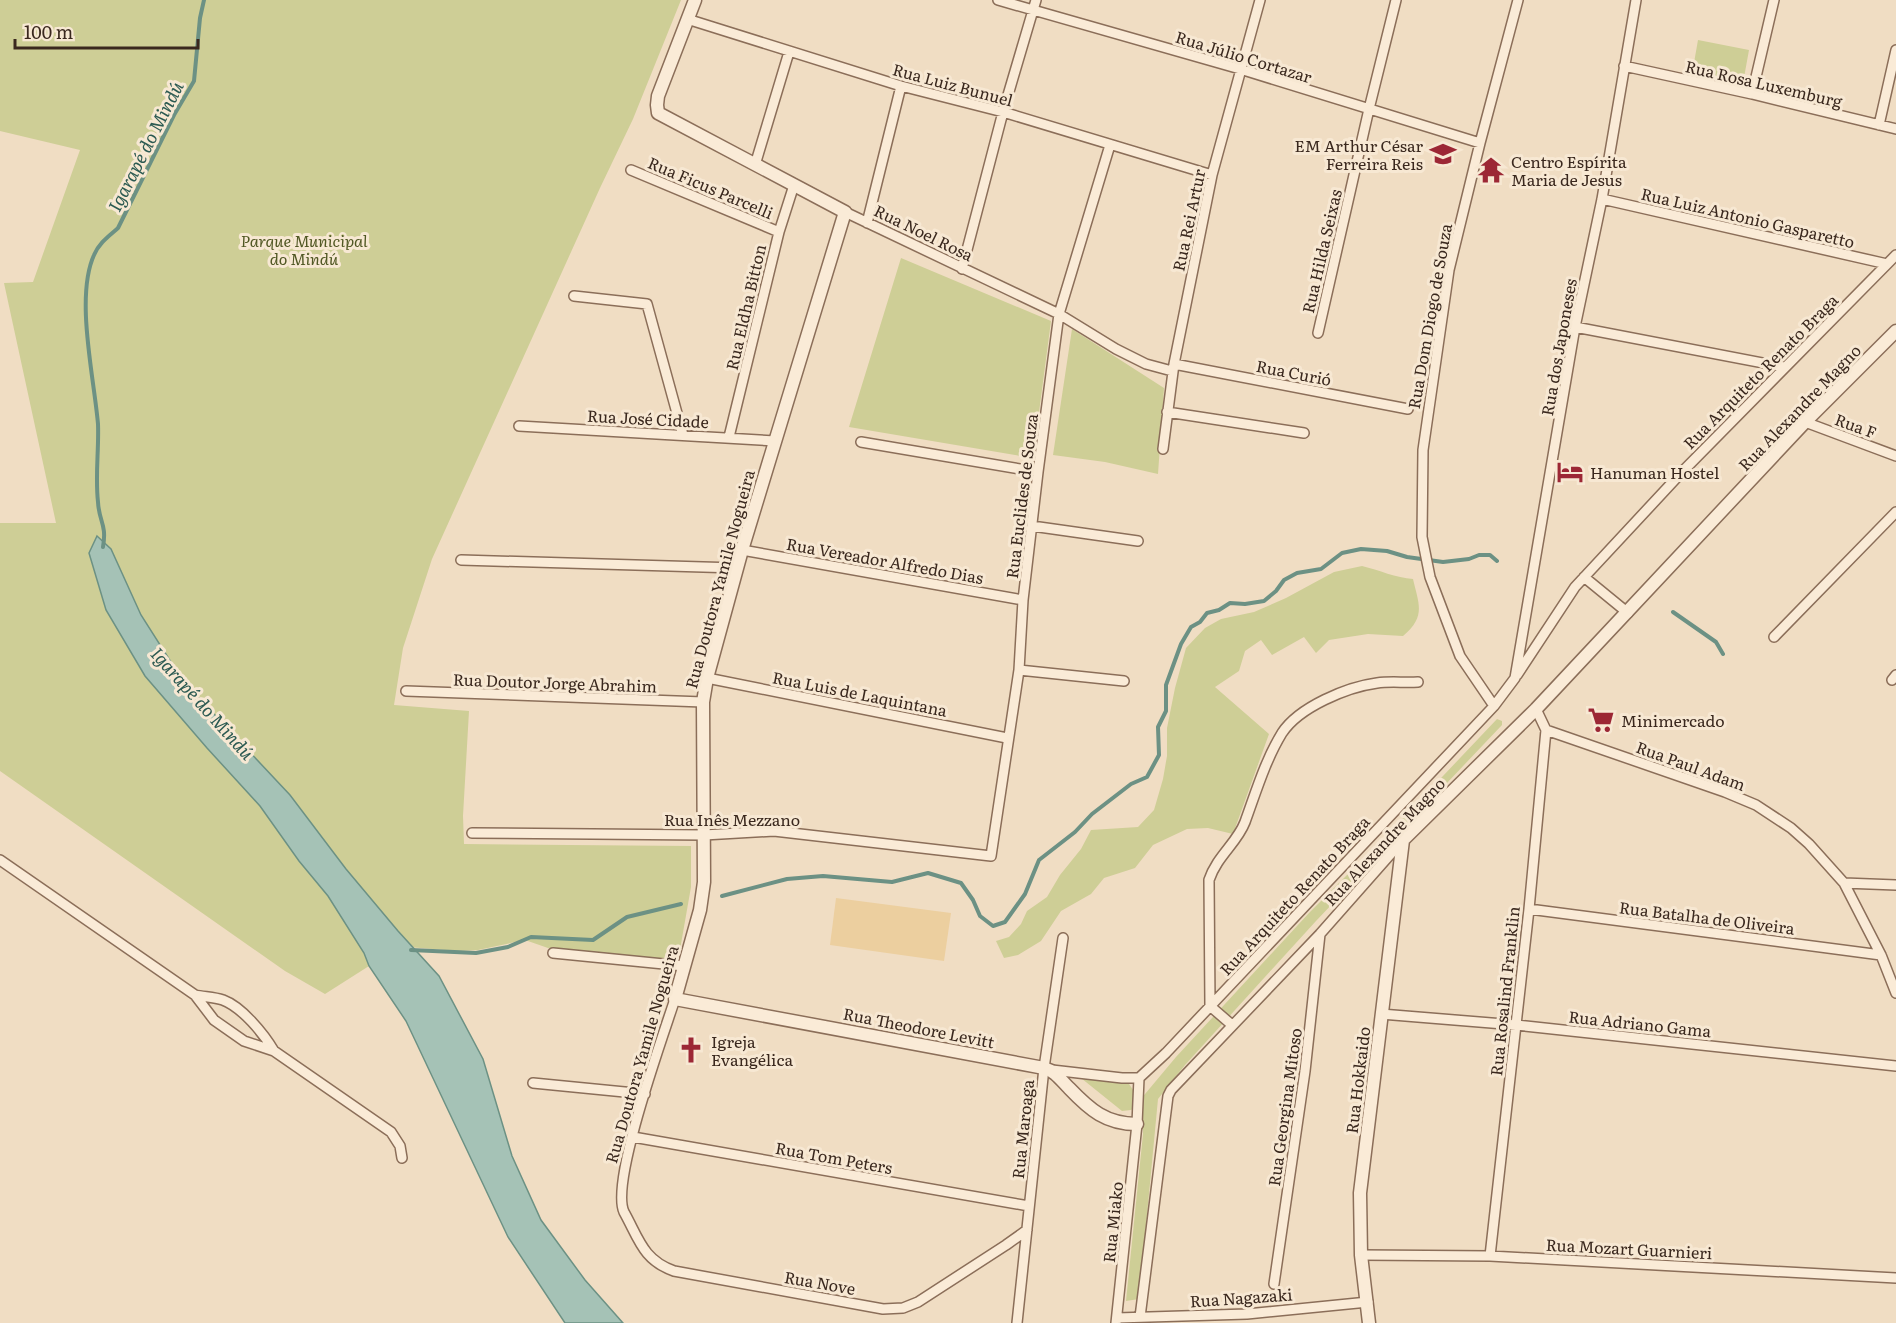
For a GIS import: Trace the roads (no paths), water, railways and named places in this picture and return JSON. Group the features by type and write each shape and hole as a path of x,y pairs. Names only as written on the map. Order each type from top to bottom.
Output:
{"street":[{"path":"687,19 695,0"},
{"name":"Rua Júlio Cortazar","path":"998,0 1240,69 1480,143"},
{"path":"962,269 1003,112 1036,0"},
{"name":"Rua Rei Artur","path":"1163,449 1173,368 1212,175 1260,0"},
{"name":"Rua Hilda Seixas","path":"1318,333 1396,0"},
{"name":"Rua Dom Diogo de Souza","path":"1494,706 1460,656 1433,589 1422,537 1423,450 1428,401 1449,270 1518,0"},
{"name":"Rua dos Japoneses","path":"1501,696 1515,678 1575,327 1602,199 1636,0"},
{"path":"1752,94 1774,0"},
{"name":"Rua Luiz Bunuel","path":"687,19 901,86 1003,112 1212,175"},
{"name":"Rua Noel Rosa","path":"687,19 658,96 658,113 663,118 867,223 1059,314 1116,349 1146,364 1173,368"},
{"path":"1879,125 1896,50"},
{"path":"755,165 789,52"},
{"name":"Rua Rosa Luxemburg","path":"1624,66 1896,129"},
{"path":"867,223 901,86"},
{"name":"Rua Euclides de Souza","path":"991,856 1019,670 1023,600 1059,314 1110,146"},
{"name":"Rua Ficus Parcelli","path":"631,170 779,232"},
{"name":"Rua Eldha Bitton","path":"729,437 779,232 794,184"},
{"name":"Rua Luiz Antonio Gasparetto","path":"1602,199 1887,264"},
{"name":"Rua Doutora Yamile Nogueira","path":"621,1206 621,1186 633,1137 675,999 705,882 703,702 707,678 742,550 845,212"},
{"name":"Rua Arquiteto Renato Braga","path":"1515,678 1584,577 1682,472 1896,255"},
{"path":"574,296 647,304 683,435"},
{"path":"1575,327 1784,367"},
{"name":"Rua Alexandre Magno","path":"1140,1317 1168,1096 1172,1090 1232,1024 1320,934 1403,840 1536,710 1805,422 1896,331"},
{"name":"Rua Curió","path":"1173,368 1408,409"},
{"path":"1167,412 1304,433"},
{"name":"Rua F","path":"1805,422 1896,456"},
{"name":"Rua José Cidade","path":"519,426 775,441"},
{"path":"861,442 1038,472"},
{"path":"1774,637 1896,512"},
{"path":"1032,526 1138,542"},
{"name":"Rua Vereador Alfredo Dias","path":"742,550 1023,600"},
{"path":"461,560 737,568"},
{"path":"1584,577 1628,613"},
{"path":"1019,670 1124,681"},
{"name":"Rua Luis de Laquintana","path":"707,678 1007,738"},
{"path":"1232,1024 1210,1006 1209,880 1217,861 1245,824 1252,798 1283,731 1305,711 1325,699 1353,688 1378,683 1418,682"},
{"name":"Rua Doutor Jorge Abrahim","path":"406,692 703,702"},
{"name":"Rua Arquiteto Renato Braga","path":"1138,1078 1166,1053 1501,696"},
{"path":"1536,710 1546,730"},
{"name":"Rua Paul Adam","path":"1546,730 1725,792 1756,805 1791,828 1809,844 1844,883 1881,955 1896,993"},
{"name":"Rua Rosalind Franklin","path":"1490,1256 1529,909 1546,730"},
{"name":"Rua Inês Mezzano","path":"472,833 704,835 774,831 991,856"},
{"name":"Rua Hokkaido","path":"1369,1323 1361,1255 1360,1193 1403,840"},
{"path":"0,860 195,995 214,1020 243,1041 274,1051 392,1132 400,1146 402,1158"},
{"path":"1844,883 1896,885"},
{"name":"Rua Batalha de Oliveira","path":"1529,909 1881,955"},
{"name":"Rua Georgina Mitoso","path":"1274,1284 1305,1071 1320,934"},
{"name":"Rua Maroaga","path":"1017,1323 1029,1206 1063,938"},
{"path":"553,953 684,966"},
{"path":"195,995 228,1003 258,1027 274,1051"},
{"name":"Rua Theodore Levitt","path":"675,999 1048,1069"},
{"name":"Rua Adriano Gama","path":"1381,1014 1516,1025 1896,1066"},
{"path":"1048,1069 1138,1078 1137,1124 1119,1124 1102,1118 1048,1069"},
{"path":"532,1083 645,1094"},
{"name":"Rua Miako","path":"1117,1321 1137,1124"},
{"name":"Rua Tom Peters","path":"633,1137 1029,1206"},
{"name":"Rua Nove","path":"621,1206 648,1256 660,1266 674,1271 883,1309 903,1308 918,1302 1027,1230"},
{"name":"Rua Mozart Guarnieri","path":"1361,1255 1490,1256 1896,1278"},
{"name":"Rua Nagazaki","path":"1117,1321 1140,1317 1247,1318 1368,1302"}],"water":[{"path":"97,536 111,549 141,615 183,681 290,795 346,869 439,976 483,1059 512,1156 541,1220 585,1280 623,1323 565,1323 508,1237 406,1021 369,966 364,953 328,896 299,861 260,806 145,676 106,610 89,553"}],"waterway":[{"name":"Igarapé do Mindú","path":"103,547 104,533 97,492 98,424 87,338 86,293 89,272 99,247 118,228 174,115 194,81 204,0"},
{"path":"722,896 787,879 823,876 892,882 928,873 961,883 973,900 980,916 993,926 1005,922 1025,894 1039,860 1131,784 1147,777 1159,755 1158,727 1166,711 1166,685 1181,644 1191,627 1200,622 1207,613 1219,610 1230,603 1245,604 1264,601 1284,580 1297,573 1321,569 1342,553 1361,549 1387,551 1407,557 1443,562 1469,559 1479,555 1490,555 1497,561"},
{"path":"1673,612 1716,642 1723,654"},
{"path":"411,950 476,953 508,947 531,937 593,940 627,917 681,904"}],"place":[{"name":"EM Arthur César Ferreira Reis","path":"1443,154"},
{"name":"Centro Espírita Maria de Jesus","path":"1491,170"},
{"name":"Hanuman Hostel","path":"1570,472"},
{"name":"Minimercado","path":"1601,720"},
{"name":"Igreja Evangélica","path":"691,1050"}],"park label":[{"name":"Parque Municipal do Mindú","path":"304,249"}]}
